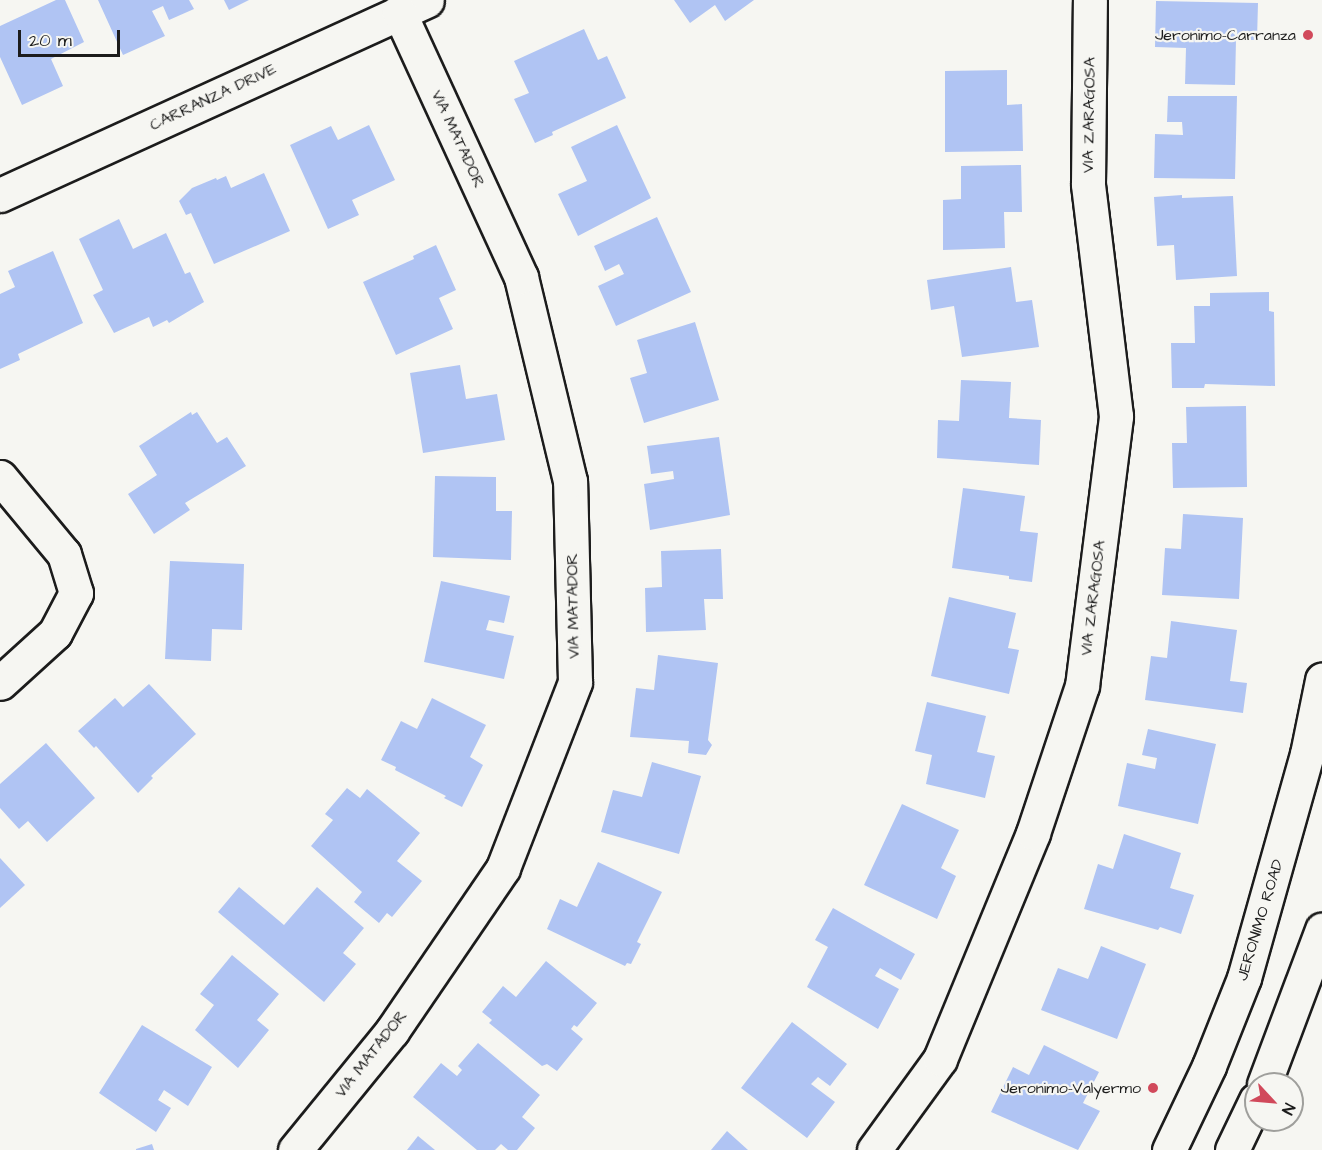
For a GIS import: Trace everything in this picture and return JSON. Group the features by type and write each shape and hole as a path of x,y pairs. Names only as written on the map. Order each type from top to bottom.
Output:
{"street":[{"name":"VIA ZARAGOSA","path":"874,1150 940,1059 1033,833 1082,686 1116,416 1088,184 1090,0"},
{"name":"CARRANZA DRIVE","path":"0,195 413,6"},
{"name":"VIA MATADOR","path":"295,1150 392,1031 503,868 575,682 570,481 521,276 413,6"},
{"path":"0,477 64,554 76,593 55,633 0,682"},
{"name":"JERONIMO ROAD","path":"1169,1150 1209,1066 1244,978 1307,754 1322,680"},
{"path":"1268,1072 1322,930"},
{"path":"1232,1150 1244,1125"}],"building":[{"path":"56,0 65,0 84,42 51,59 63,86 22,105 0,57 0,26"},
{"path":"98,0 189,0 194,9 169,20 163,6 152,11 165,36 123,55"},
{"path":"224,0 249,0 229,10"},
{"path":"674,0 754,0 725,21 715,5 690,23"},
{"path":"1156,1 1258,3 1257,40 1236,40 1235,85 1185,84 1186,48 1155,47"},
{"path":"584,29 598,60 607,56 626,98 552,132 553,135 535,143 514,99 529,93 514,61"},
{"path":"1007,70 1007,105 1022,104 1023,151 945,152 945,71"},
{"path":"1168,96 1237,96 1235,179 1154,178 1155,134 1183,135 1182,122 1167,122"},
{"path":"369,125 395,180 352,200 359,215 328,229 290,145 331,126 338,140"},
{"path":"617,125 651,198 578,236 558,194 587,181 571,147"},
{"path":"1021,165 1022,212 1004,212 1005,248 943,250 943,200 961,199 961,166"},
{"path":"264,173 290,231 214,264 191,213 186,215 179,201 192,188 216,178 217,180 226,176 231,188"},
{"path":"1182,195 1182,198 1233,196 1237,276 1176,280 1174,245 1157,246 1154,197"},
{"path":"657,217 691,292 616,326 598,286 624,274 619,264 605,271 594,246"},
{"path":"119,219 133,249 166,233 185,274 190,272 204,302 169,323 167,320 153,327 149,317 114,333 93,295 103,290 79,239"},
{"path":"436,245 456,290 439,298 453,329 396,355 363,282 414,259 413,256"},
{"path":"53,251 83,323 18,354 20,360 0,369 0,294 15,287 8,271"},
{"path":"1011,267 1016,302 1032,300 1039,347 962,357 954,306 931,310 927,280"},
{"path":"1269,292 1269,311 1274,312 1275,386 1205,384 1204,388 1172,388 1171,343 1195,343 1194,306 1210,306 1210,293"},
{"path":"695,322 719,400 644,423 630,378 647,373 637,340"},
{"path":"460,365 466,399 497,394 505,440 423,453 410,373"},
{"path":"961,380 1011,382 1009,418 1041,420 1039,465 937,458 938,420 959,421"},
{"path":"1246,406 1247,487 1173,488 1172,443 1187,443 1186,407"},
{"path":"191,412 192,415 197,412 217,443 227,437 246,466 185,503 190,510 154,534 128,494 157,475 139,446"},
{"path":"719,437 730,515 650,530 644,484 674,479 673,471 651,474 647,446"},
{"path":"435,476 496,477 496,511 512,511 511,560 433,557"},
{"path":"963,488 1025,496 1020,531 1038,533 1032,582 1009,579 1009,576 952,568"},
{"path":"1183,514 1243,518 1239,599 1162,595 1165,548 1181,549"},
{"path":"721,549 723,599 704,599 706,630 646,632 645,588 662,587 661,551"},
{"path":"170,561 244,564 242,630 212,629 211,661 165,659"},
{"path":"441,581 510,596 504,623 489,620 486,630 514,636 504,679 424,662"},
{"path":"949,597 1016,613 1008,648 1019,650 1009,694 931,676"},
{"path":"1171,621 1237,630 1230,681 1247,683 1243,713 1145,700 1151,656 1167,658"},
{"path":"658,655 718,663 708,740 712,745 706,755 688,753 689,741 630,737 636,688 654,690"},
{"path":"149,684 196,734 151,776 153,778 138,793 96,746 94,748 78,731 115,698 123,707"},
{"path":"432,698 486,725 470,757 483,765 462,807 381,760 401,721 417,729"},
{"path":"927,702 986,716 977,752 995,756 985,798 926,784 932,755 915,751"},
{"path":"1148,729 1216,744 1198,824 1118,806 1127,763 1155,769 1157,758 1142,755"},
{"path":"46,743 95,798 47,842 28,821 19,829 0,808 0,784"},
{"path":"652,762 701,776 679,854 601,832 613,790 642,797"},
{"path":"347,788 360,798 367,789 420,833 397,861 422,881 392,917 387,913 379,923 354,902 362,892 311,846 333,820 325,814"},
{"path":"902,804 959,830 941,868 956,876 937,919 864,885"},
{"path":"1124,834 1181,853 1170,888 1194,895 1181,934 1160,927 1158,930 1084,909 1098,864 1113,869"},
{"path":"0,858 25,885 0,908"},
{"path":"598,862 662,892 637,942 641,944 631,964 627,963 625,966 547,929 560,899 577,907"},
{"path":"239,887 284,925 317,887 364,928 343,953 356,964 324,1002 218,912"},
{"path":"833,908 915,954 901,980 880,968 875,976 899,989 878,1029 807,987 828,947 815,940"},
{"path":"1101,946 1146,964 1117,1039 1041,1010 1058,968 1088,979"},
{"path":"232,955 279,994 257,1020 269,1030 238,1068 195,1030 214,1005 200,994"},
{"path":"546,961 597,1003 577,1027 574,1025 571,1029 583,1039 557,1071 547,1064 542,1066 489,1023 492,1020 482,1012 503,986 516,997"},
{"path":"792,1022 847,1064 830,1086 818,1077 811,1084 835,1102 807,1138 741,1088"},
{"path":"142,1025 212,1067 188,1106 164,1090 158,1100 171,1108 156,1132 99,1093"},
{"path":"478,1043 540,1095 522,1117 535,1128 517,1150 508,1150 501,1144 495,1150 477,1150 413,1097 441,1063 457,1076 462,1070 458,1066"},
{"path":"1044,1045 1099,1072 1083,1103 1100,1111 1078,1150 991,1112 1013,1067 1029,1075"},
{"path":"727,1131 748,1150 711,1150"},
{"path":"418,1136 435,1150 407,1150"},
{"path":"152,1144 154,1150 136,1150 136,1149"}],"place":[{"name":"Jeronimo-Carranza","path":"1308,35"},
{"name":"Jeronimo-Valyermo","path":"1153,1088"}]}
